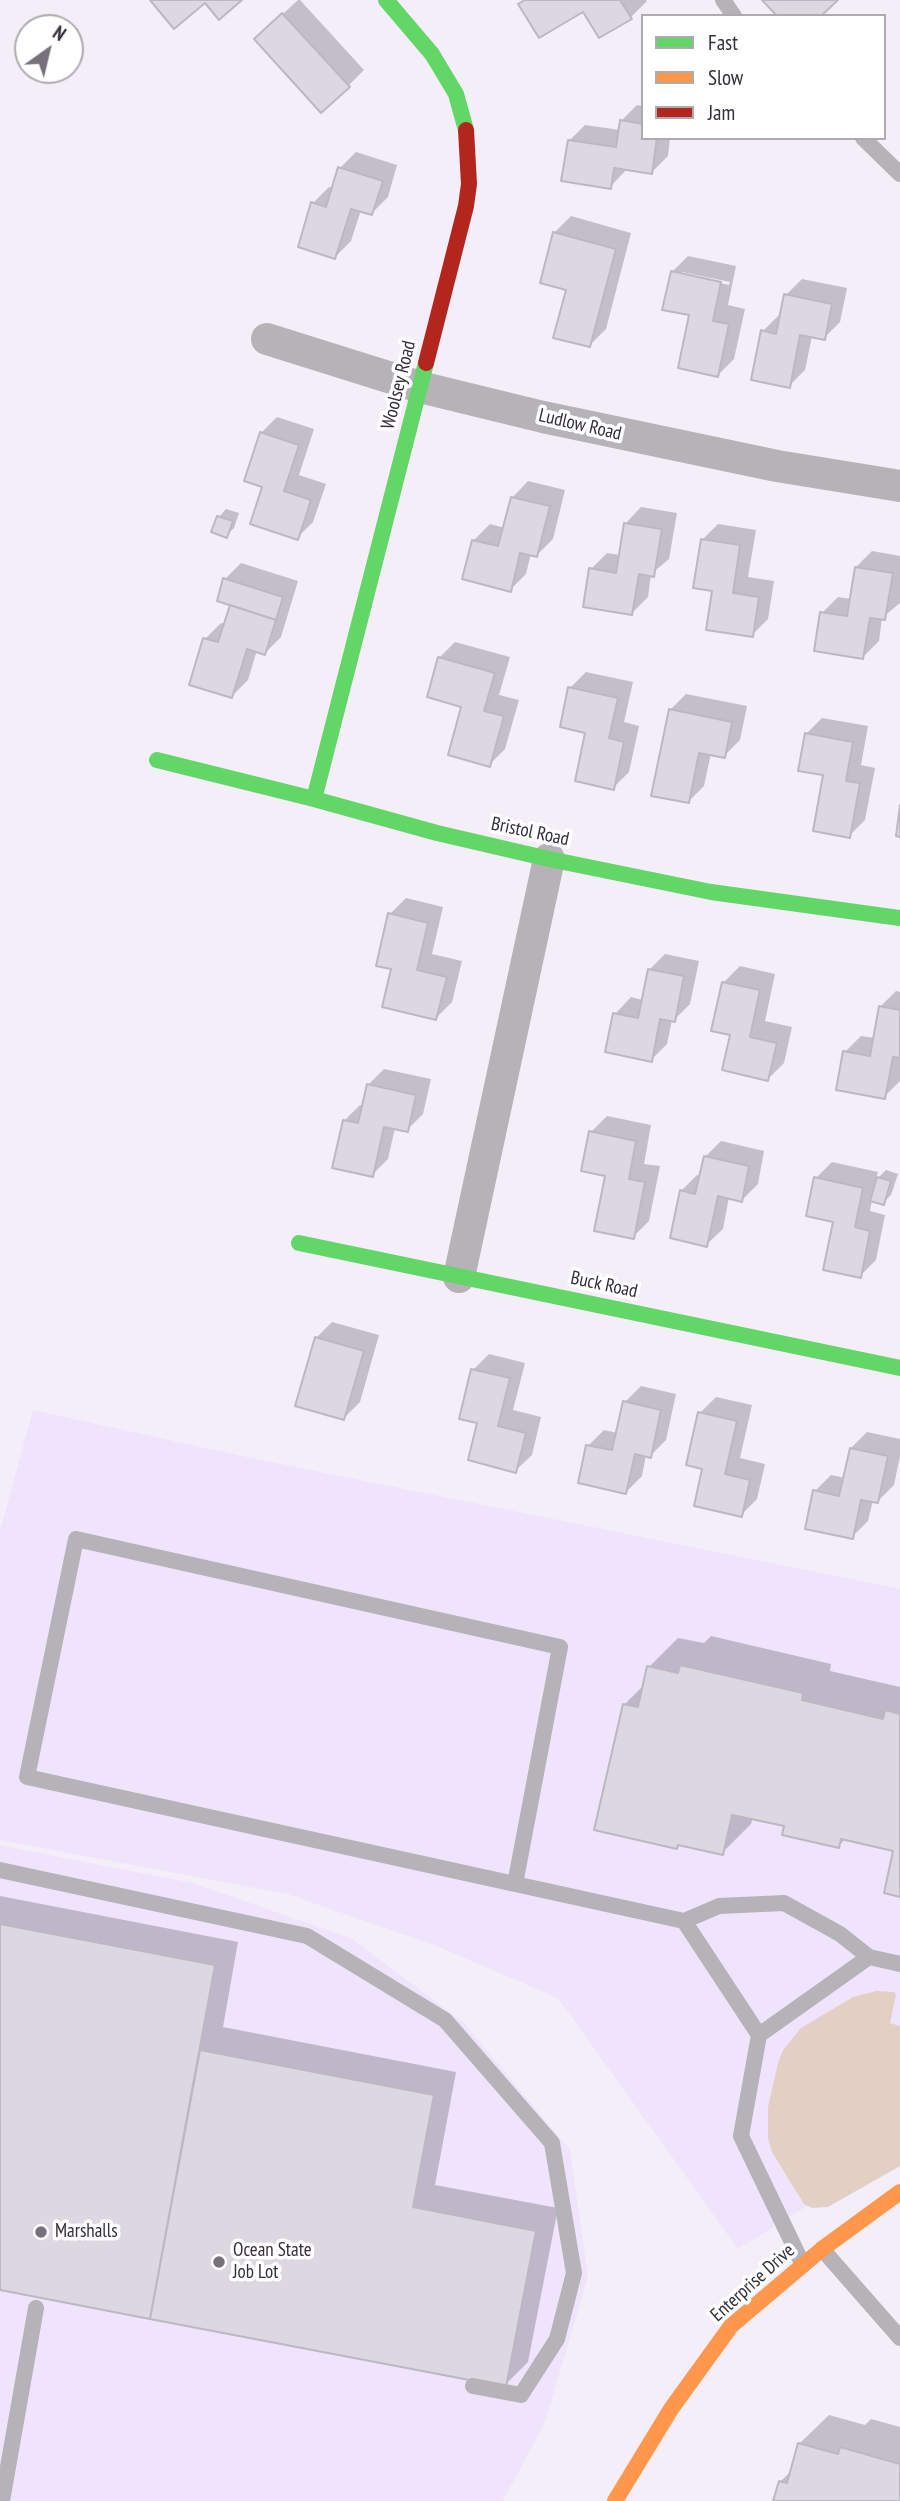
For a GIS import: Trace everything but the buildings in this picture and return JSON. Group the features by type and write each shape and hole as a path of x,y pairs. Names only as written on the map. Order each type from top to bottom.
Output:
{"street":[{"name":"Woolsey Road","path":"314,799 466,206 470,161 464,116 456,94 432,54 386,0"},
{"name":"Ludlow Road","path":"267,339 420,387 653,442 899,482"},
{"name":"Bristol Road","path":"157,760 437,833 550,859 711,892 900,918"},
{"path":"458,1277 550,859"},
{"name":"Buck Road","path":"299,1243 900,1368"},
{"name":"Enterprise Drive","path":"615,2501 671,2409 731,2326 822,2249 900,2192"}],"lane":[{"path":"865,140 900,174"},
{"path":"515,1884 560,1647 76,1539 27,1777 515,1884 684,1921 719,1906 784,1903 840,1934 869,1957 900,1964"},
{"path":"0,1870 307,1936 445,2020 552,2143 574,2273 557,2339 522,2395 473,2386"},
{"path":"684,1921 759,2035 741,2136 803,2265"},
{"path":"759,2035 869,1957"},
{"path":"822,2249 899,2334"},
{"path":"2,2501 36,2308"}],"shaded area":[{"path":"33,1410 251,1458 900,1589 900,2148 738,2249 558,1998 434,1945 287,1894 0,1840 0,1531"},
{"path":"0,1845 192,1883 351,1938 464,2023 570,2150 588,2277 545,2422 503,2501 0,2501"},
{"path":"876,1991 894,1992 896,1995 890,2023 900,2026 900,2166 828,2207 812,2208 804,2204 772,2152 768,2139 768,2107 778,2063 783,2050 801,2028 853,1997"}],"traffic: fast":[{"path":"386,0 432,54 456,94 466,130"},
{"path":"314,799 426,363"},
{"path":"157,760 437,833 549,859 711,892 900,918"},
{"path":"299,1243 900,1368"}],"traffic: slow":[{"path":"615,2501 671,2409 731,2326 822,2249 900,2192"}],"traffic: jam":[{"path":"426,363 466,206 469,184 466,130"}],"place":[{"name":"Marshalls","path":"41,2232"},
{"name":"Ocean State Job Lot","path":"219,2262"}]}
